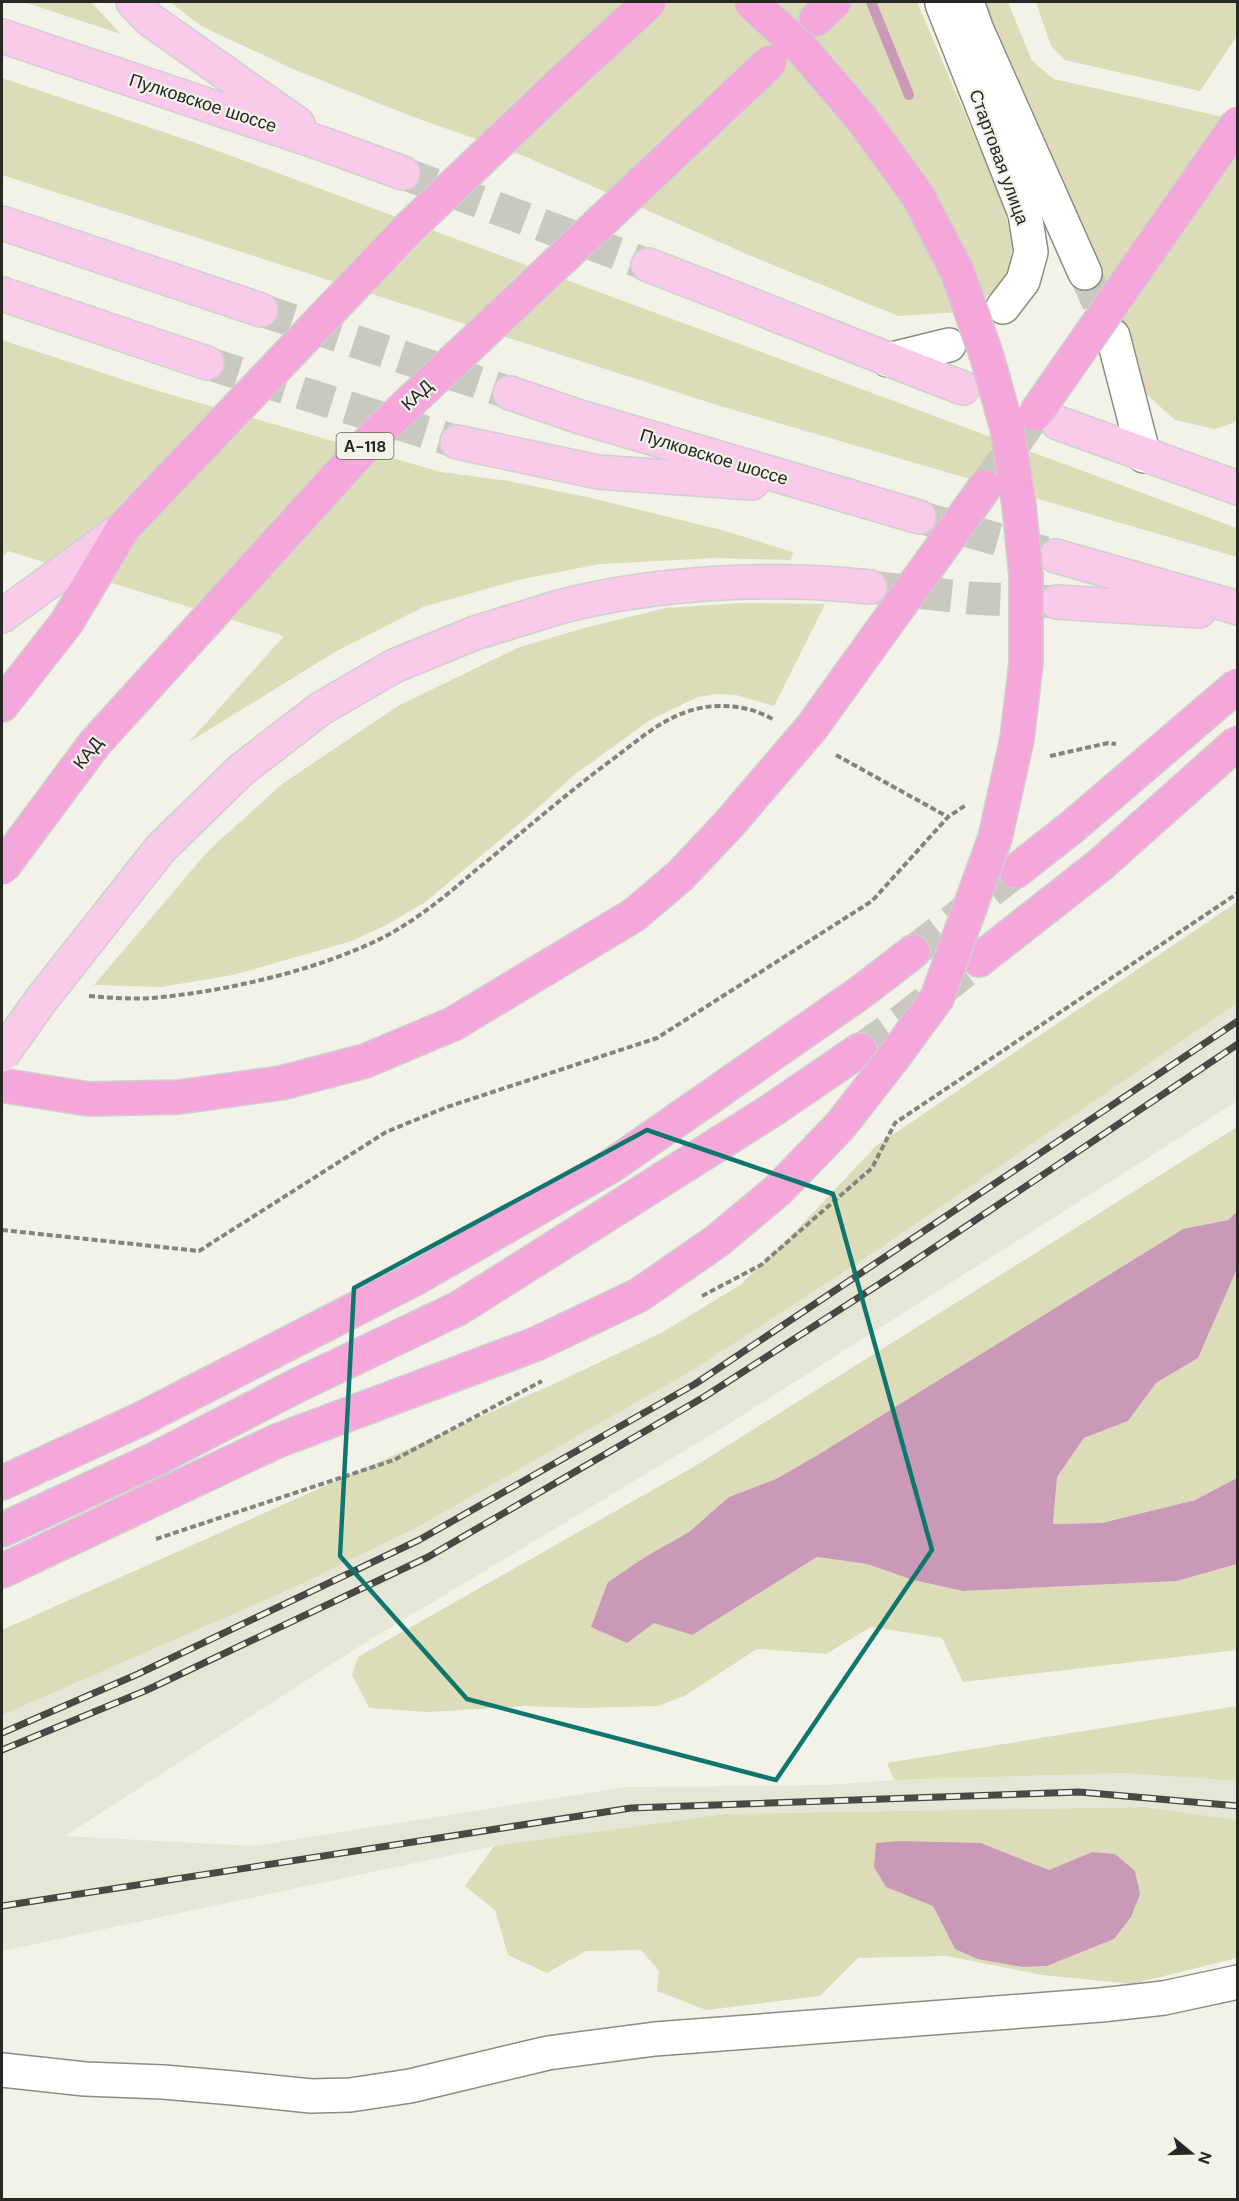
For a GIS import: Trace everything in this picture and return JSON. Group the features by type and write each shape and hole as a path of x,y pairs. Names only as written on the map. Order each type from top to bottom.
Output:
{"highway":[{"path":"2,705 68,621 123,528 410,228 649,2"},
{"path":"2,1571 276,1441 536,1344 639,1295 717,1240 778,1190 840,1126 937,998 995,838 1017,739 1026,663 1026,575 1020,505 1007,428 987,357 957,271 918,196 862,119 802,49 751,2"},
{"name":"КАД","path":"2,868 95,743 375,435 770,62"},
{"path":"1047,418 1238,123"},
{"path":"4,1070 89,1100 179,1097 281,1083 365,1061 453,1024 634,915 680,876 729,824 812,727 985,487"},
{"path":"1016,871 1072,827 1238,685"},
{"path":"980,960 1100,865 1238,742"},
{"path":"2,1483 141,1419 417,1278 611,1166 861,993 913,952"},
{"path":"2,1530 155,1460 298,1385 459,1308 769,1112 860,1050"}],"main road":[{"path":"133,2 149,19 326,145"},
{"name":"Пулковское шоссе","path":"2,36 403,173"},
{"path":"2,223 261,310"},
{"path":"648,265 771,311 888,360 963,388"},
{"path":"2,294 207,363"},
{"name":"Пулковское шоссе","path":"510,393 577,416 919,517"},
{"path":"1047,418 1144,456 1238,488"},
{"path":"457,442 598,472 814,487"},
{"path":"2,616 123,528"},
{"path":"1056,556 1238,608"},
{"path":"4,1070 41,1000 161,848 241,770 320,709 394,666 475,633 559,607 649,590 750,582 870,587"},
{"path":"1057,602 1238,613"}],"street":[{"name":"Стартовая улица","path":"955,3 977,30 1086,273"},
{"name":"Стартовая улица","path":"955,3 1024,214 1031,252 1023,281 1003,307"},
{"path":"1113,336 1144,456"},
{"path":"888,360 949,345"},
{"path":"2,2070 85,2079 209,2086 311,2096 350,2095 410,2086 548,2053 644,2040 773,2028 1101,2005 1164,1998 1238,1982"}],"path":[{"path":"79,995 124,999 182,994 246,983 299,969 355,950 386,936 427,911 580,783 655,728 686,712 718,705 734,706 774,720"},
{"path":"836,755 948,817"},
{"path":"896,1122 1238,893"},
{"path":"2,1230 199,1251 386,1131 447,1107 657,1038 872,901"}],"highlighted area":[{"path":"647,1130 833,1194 932,1550 776,1780 467,1699 340,1556 354,1288"}],"shaded area":[{"path":"1237,930 1237,1101 724,1427 355,1649 65,1836 252,1846 626,1787 827,1785 894,1780 1125,1773 1237,1781 1237,1820 1144,1807 724,1814 494,1846 2,1951 2,1659 747,1296"},
{"path":"1237,1212 1237,1269 1198,1358 1156,1383 1128,1421 1084,1438 1057,1477 1053,1524 1102,1523 1195,1500 1237,1478 1237,1564 1177,1581 963,1591 913,1580 867,1564 817,1557 692,1635 654,1623 627,1643 591,1627 608,1582 645,1557 689,1532 729,1497 776,1479 816,1456 1183,1229 1228,1220"},
{"path":"899,1841 981,1843 1049,1870 1092,1852 1115,1854 1135,1871 1140,1894 1131,1917 1114,1939 1047,1966 1023,1967 977,1959 955,1949 933,1906 886,1887 874,1867 876,1843"}],"green space":[{"path":"24,2 91,2 121,34"},
{"path":"170,2 917,2 1002,200 1012,241 1008,282 962,312 898,316 751,256 526,157 408,115 293,69 201,26"},
{"path":"983,2 1008,2 1032,61 1054,79 1237,120 1238,418 1233,423 1215,429 1175,420 1143,391"},
{"path":"1036,2 1237,2 1237,36 1200,91 1065,60 1051,46"},
{"path":"2,78 202,145 1237,528 1237,557 720,406 2,175"},
{"path":"2,340 158,391 441,472 509,481 591,498 722,530 793,552 791,560 715,558 600,564 518,580 423,607 335,652 189,742 284,636 8,551 2,558"},
{"path":"739,603 825,604 774,706 736,695 717,694 698,697 650,720 574,775 424,903 352,941 233,975 161,987 94,985 209,850 282,784 398,706 517,648 584,628 666,608"},
{"path":"1237,902 1237,1003 879,1249 693,1370 421,1525 297,1586 2,1715 2,1630 558,1382 661,1333 740,1285 790,1237 876,1146"},
{"path":"1237,1127 1237,1212 1228,1220 1183,1229 816,1456 776,1479 729,1497 689,1532 645,1557 608,1582 654,1623 692,1635 817,1557 867,1564 913,1580 963,1591 1177,1581 1237,1564 1237,1650 963,1682 942,1638 871,1627 826,1654 757,1649 686,1695 659,1706 583,1708 525,1706 428,1712 369,1708 352,1675 358,1657 695,1466"},
{"path":"1237,1269 1237,1478 1195,1500 1102,1523 1053,1524 1057,1477 1084,1438 1128,1421 1156,1383 1198,1358"},
{"path":"1237,1706 1237,1781 1125,1773 894,1780 887,1763"},
{"path":"1144,1807 1237,1820 1237,1958 1132,1984 1042,1975 947,1956 858,1958 820,1996 706,2010 657,1991 659,1971 641,1950 586,1951 547,1973 508,1955 495,1910 465,1886 494,1846 724,1814","holes":["981,1843 1049,1870 1092,1852 1114,1939 1047,1966 1023,1967 977,1959 955,1949 933,1906"]}],"waterway":[{"path":"871,2 909,95"}],"tunnel":[{"path":"403,173 648,265"},
{"path":"1085,273 1113,336"},
{"path":"261,310 510,393"},
{"path":"207,363 457,442"},
{"path":"985,487 1035,414"},
{"path":"919,517 1050,554"},
{"path":"870,587 971,598 1054,602"},
{"path":"913,952 1016,871"},
{"path":"860,1050 899,1023 979,960"}],"railway":[{"path":"2,1733 138,1674 419,1540 695,1384 1238,1021"},
{"path":"2,1750 147,1690 428,1557 704,1397 895,1274 1238,1044"},
{"path":"2,1906 631,1808 1079,1792 1238,1806"}]}
